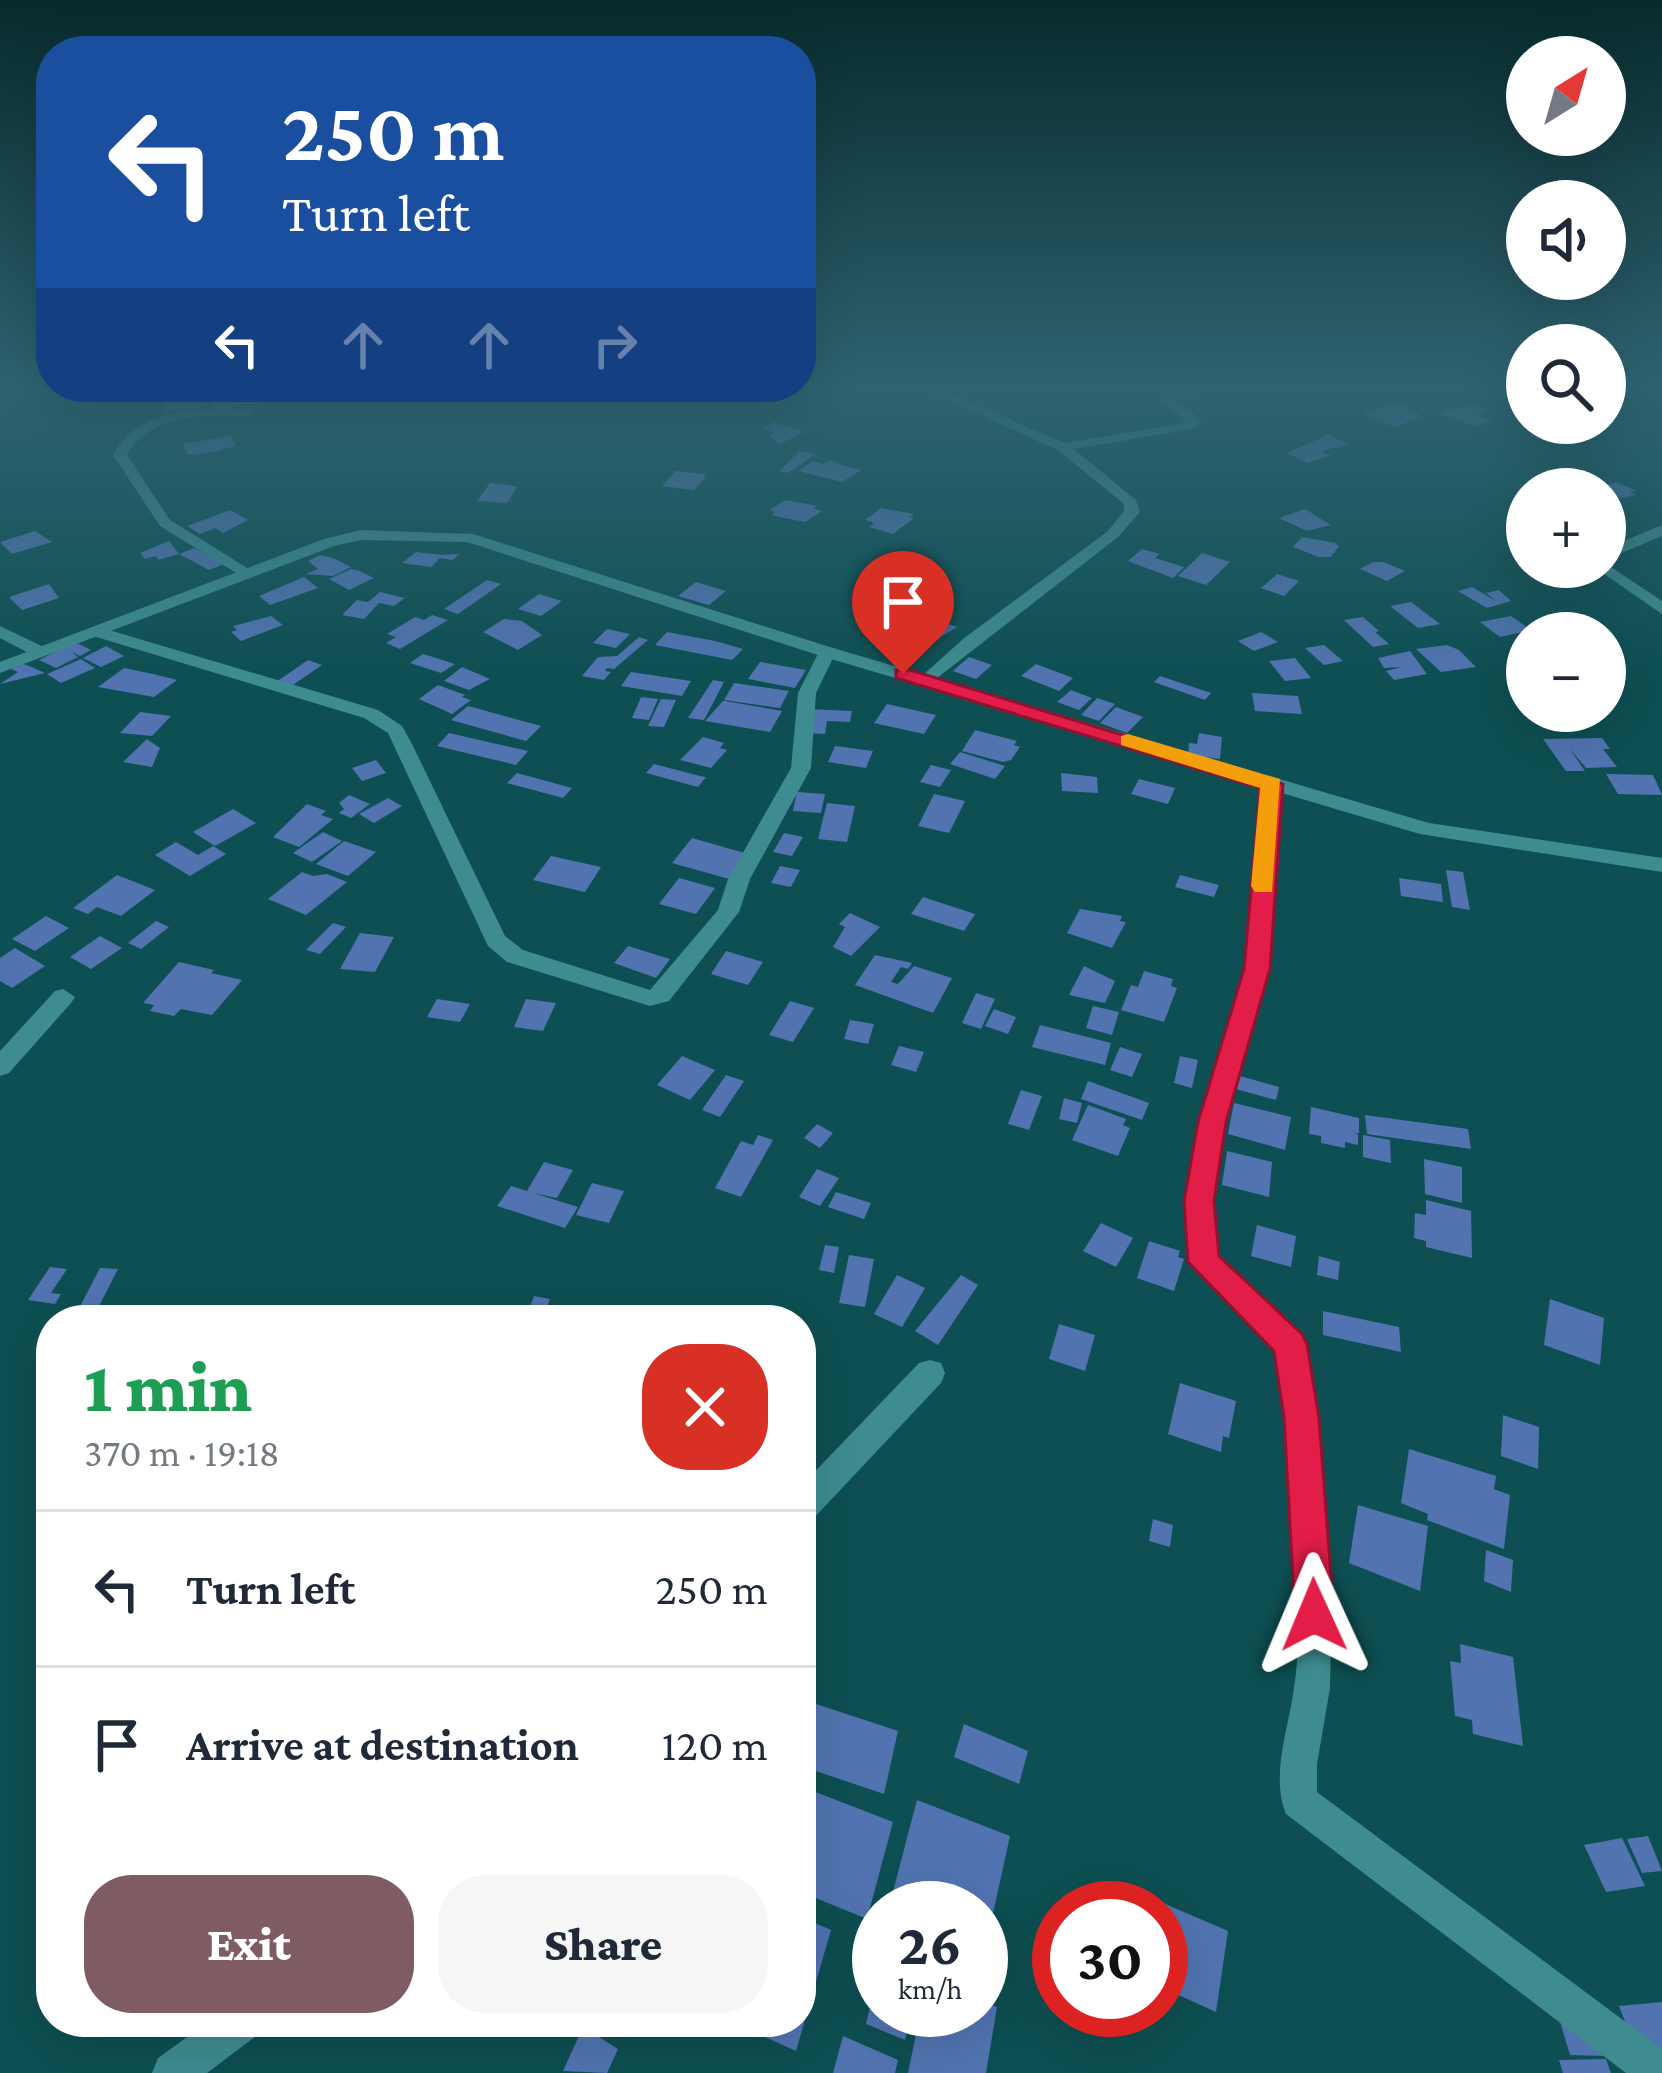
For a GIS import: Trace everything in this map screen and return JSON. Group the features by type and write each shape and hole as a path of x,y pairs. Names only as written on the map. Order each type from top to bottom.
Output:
{"street":[{"path":"141,487 165,523 246,574"},
{"path":"928,680 969,643 1113,534 1132,512 1131,503 1111,487"},
{"path":"1626,546 1662,530"},
{"path":"0,668 328,542 361,535 468,537 827,652 1272,784 1469,838 1662,865"},
{"path":"1626,584 1662,609"},
{"path":"0,632 42,653"},
{"path":"98,632 371,714 402,742 496,941 515,956 650,998 661,995 728,912 739,879 801,768 807,693 827,652"},
{"path":"1272,784 1257,969 1212,1122 1199,1201 1204,1262 1290,1344 1316,1578 1312,1688 1299,1764 1299,1802 1660,2073"},
{"path":"0,1067 63,997"},
{"path":"816,1493 929,1373"},
{"path":"173,2073 222,2037"}],"building":[{"path":"487,487 517,487 507,503 477,501"},
{"path":"786,500 818,506 813,508 822,511 805,522 771,515 775,512 769,510"},
{"path":"881,508 914,514 910,517 914,518 893,534 869,527 874,523 865,520"},
{"path":"1305,509 1331,525 1307,531 1279,518"},
{"path":"230,510 248,520 223,533 215,528 200,534 187,526"},
{"path":"35,531 52,542 12,554 0,542"},
{"path":"1302,537 1339,546 1331,557 1319,557 1293,547"},
{"path":"169,541 179,554 158,560 156,556 145,559 140,553"},
{"path":"194,548 224,564 209,570 179,554"},
{"path":"1142,549 1184,567 1173,578 1128,561"},
{"path":"416,552 459,554 453,560 440,558 431,567 402,563"},
{"path":"1202,553 1230,562 1206,585 1178,576"},
{"path":"321,555 351,567 333,576 306,574 318,569 308,561"},
{"path":"1373,562 1405,571 1387,581 1360,569"},
{"path":"351,569 374,578 349,590 329,579"},
{"path":"1277,574 1299,581 1284,596 1261,588"},
{"path":"304,577 318,588 270,605 259,596"},
{"path":"487,580 501,584 458,614 444,609"},
{"path":"696,582 726,591 709,605 678,596"},
{"path":"49,584 59,598 22,610 9,597"},
{"path":"1472,587 1496,601 1486,593 1499,590 1511,601 1487,608 1458,591"},
{"path":"380,592 405,598 394,606 379,603 364,619 342,615 357,600 368,602"},
{"path":"539,594 562,601 541,616 518,609"},
{"path":"1411,602 1440,624 1418,628 1390,606"},
{"path":"432,615 448,620 400,649 386,643 396,637 387,634 415,617 424,620"},
{"path":"271,616 283,625 241,641 231,632 237,630 233,626"},
{"path":"1363,617 1389,644 1373,647 1344,620"},
{"path":"1506,617 1506,636 1500,637 1480,622"},
{"path":"504,619 522,621 542,635 518,650 483,632"},
{"path":"942,622 957,627 907,658 897,654"},
{"path":"607,629 630,634 616,648 593,643"},
{"path":"667,632 743,649 732,660 655,645"},
{"path":"1261,632 1278,642 1254,651 1238,641"},
{"path":"639,637 648,640 614,669 607,668 611,672 604,680 582,676 598,657 617,656"},
{"path":"75,642 91,650 80,656 72,652 78,657 56,668 39,660"},
{"path":"1324,645 1343,661 1324,665 1305,648"},
{"path":"1447,645 1476,667 1441,672 1416,649"},
{"path":"106,646 124,656 101,667 83,658"},
{"path":"1410,651 1427,674 1394,680 1386,671 1402,667 1384,668 1378,658"},
{"path":"423,654 455,664 441,673 410,663"},
{"path":"969,657 992,665 976,679 953,671"},
{"path":"1295,658 1311,678 1285,681 1269,661"},
{"path":"81,659 95,668 61,683 47,674"},
{"path":"308,660 322,665 290,687 276,682"},
{"path":"760,662 806,670 795,688 748,679"},
{"path":"22,663 45,673 0,684 18,672 11,669"},
{"path":"1036,664 1073,678 1059,691 1021,676"},
{"path":"462,667 490,679 469,690 444,681"},
{"path":"124,668 177,680 154,697 98,687"},
{"path":"631,672 691,681 682,696 621,686"},
{"path":"1160,676 1211,693 1205,700 1154,682"},
{"path":"713,680 724,682 704,720 688,718"},
{"path":"734,683 789,691 780,708 724,700"},
{"path":"438,685 471,700 452,714 419,699"},
{"path":"1071,690 1092,698 1079,710 1057,702"},
{"path":"1252,693 1298,696 1302,714 1255,711"},
{"path":"641,697 658,699 649,720 632,718"},
{"path":"1097,698 1115,704 1099,721 1081,715"},
{"path":"661,699 676,700 664,727 648,726"},
{"path":"723,701 782,711 770,732 705,721"},
{"path":"887,704 936,715 924,734 874,723"},
{"path":"468,706 541,726 526,741 451,720"},
{"path":"1116,707 1143,717 1127,733 1100,723"},
{"path":"808,709 852,711 850,722 827,721 825,734 804,733"},
{"path":"140,712 171,716 152,736 120,733"},
{"path":"975,730 1017,741 1014,745 1020,747 1011,760 1003,762 962,751"},
{"path":"449,733 528,751 516,765 437,746"},
{"path":"1199,733 1222,737 1220,759 1188,755 1189,743 1197,744"},
{"path":"703,737 724,743 720,748 727,750 711,768 680,760"},
{"path":"1602,738 1610,749 1603,749 1617,767 1586,768 1570,749 1585,771 1566,771 1543,739"},
{"path":"147,739 160,748 152,767 123,762"},
{"path":"835,746 873,751 866,768 828,762"},
{"path":"960,752 1005,766 995,779 950,764"},
{"path":"376,760 386,773 362,781 352,768"},
{"path":"654,764 706,777 698,787 646,773"},
{"path":"931,765 951,770 940,787 920,782"},
{"path":"517,773 572,788 563,798 507,783"},
{"path":"1061,773 1097,777 1098,793 1062,791"},
{"path":"1606,774 1653,775 1662,795 1618,794"},
{"path":"1139,779 1175,788 1168,804 1131,794"},
{"path":"797,792 825,794 821,813 793,811"},
{"path":"934,794 965,801 949,833 918,826"},
{"path":"349,795 370,804 351,818 339,813 344,809 339,803"},
{"path":"388,798 402,806 374,823 359,814"},
{"path":"827,803 855,806 847,842 818,839"},
{"path":"307,804 333,819 299,847 273,837"},
{"path":"233,809 256,823 215,846 193,832"},
{"path":"323,832 342,841 312,862 293,853"},
{"path":"784,833 803,837 792,856 773,852"},
{"path":"692,838 748,854 729,879 672,863"},
{"path":"344,841 376,852 348,876 316,864"},
{"path":"176,842 198,855 213,846 226,854 190,876 155,855"},
{"path":"551,856 601,867 585,892 533,880"},
{"path":"780,866 800,870 791,887 771,883"},
{"path":"1446,870 1463,872 1470,910 1452,907"},
{"path":"302,872 347,882 306,915 268,899"},
{"path":"117,875 155,890 121,916 97,907 88,914 73,908"},
{"path":"1180,875 1219,885 1214,897 1175,887"},
{"path":"679,878 715,888 696,914 659,904"},
{"path":"1399,878 1441,884 1443,902 1401,896"},
{"path":"923,897 975,914 964,931 911,914"},
{"path":"1080,909 1122,916 1120,921 1126,922 1112,948 1067,933"},
{"path":"850,913 880,927 851,956 833,947 845,927 839,924"},
{"path":"46,916 69,928 35,951 12,939"},
{"path":"156,921 169,927 141,949 128,943"},
{"path":"333,923 346,927 320,954 306,950"},
{"path":"360,933 394,937 375,972 340,969"},
{"path":"100,936 122,948 91,969 70,957"},
{"path":"628,946 670,959 656,978 614,963"},
{"path":"15,948 45,966 12,988 0,981 0,958"},
{"path":"726,951 763,962 748,985 711,974"},
{"path":"875,955 912,963 908,969 901,967 891,982 898,984 914,966 952,978 933,1013 855,985"},
{"path":"179,962 242,980 212,1015 181,1009 174,1016 150,1011 154,1005 143,1003"},
{"path":"1084,966 1115,981 1105,1003 1069,995"},
{"path":"1144,971 1173,979 1171,986 1177,988 1164,1022 1121,1010 1131,985 1138,987"},
{"path":"976,993 995,999 981,1029 962,1023"},
{"path":"437,999 470,1004 460,1022 427,1017"},
{"path":"526,999 556,1003 543,1031 514,1027"},
{"path":"790,1001 814,1008 793,1042 769,1035"},
{"path":"1093,1006 1119,1012 1112,1035 1086,1028"},
{"path":"994,1009 1016,1017 1008,1034 985,1026"},
{"path":"850,1020 874,1024 868,1044 844,1039"},
{"path":"1040,1025 1111,1043 1105,1065 1032,1047"},
{"path":"899,1046 924,1052 916,1072 891,1065"},
{"path":"1120,1047 1142,1054 1132,1077 1110,1070"},
{"path":"682,1056 715,1070 690,1100 657,1085"},
{"path":"1180,1056 1198,1060 1192,1088 1174,1083"},
{"path":"726,1075 744,1081 720,1117 702,1110"},
{"path":"1240,1076 1279,1087 1276,1100 1236,1089"},
{"path":"1088,1081 1149,1103 1142,1120 1081,1099"},
{"path":"1021,1090 1042,1096 1029,1130 1008,1124"},
{"path":"1064,1098 1082,1103 1077,1123 1059,1119"},
{"path":"1234,1103 1291,1117 1285,1150 1228,1134"},
{"path":"1088,1105 1126,1119 1123,1125 1130,1128 1118,1156 1072,1140"},
{"path":"1311,1107 1359,1118 1359,1133 1354,1133 1358,1145 1345,1142 1345,1148 1321,1143 1321,1136 1309,1134"},
{"path":"1365,1115 1468,1129 1471,1149 1367,1134"},
{"path":"817,1124 833,1133 820,1148 804,1138"},
{"path":"758,1135 773,1140 741,1197 715,1188 741,1141 753,1145"},
{"path":"1363,1135 1390,1140 1391,1163 1363,1157"},
{"path":"1227,1151 1272,1162 1269,1197 1222,1185"},
{"path":"1424,1159 1462,1167 1462,1203 1425,1194"},
{"path":"544,1162 573,1170 557,1198 533,1193 578,1207 565,1228 497,1206 511,1186 527,1191"},
{"path":"817,1169 839,1178 820,1206 799,1197"},
{"path":"592,1183 624,1191 609,1223 576,1215"},
{"path":"836,1192 871,1203 864,1219 828,1207"},
{"path":"1426,1200 1471,1211 1472,1258 1426,1247 1426,1241 1414,1238 1415,1213 1426,1215"},
{"path":"1101,1223 1133,1238 1116,1267 1083,1251"},
{"path":"1257,1225 1296,1236 1291,1267 1251,1256"},
{"path":"1149,1241 1180,1251 1178,1257 1184,1259 1174,1291 1137,1278"},
{"path":"825,1245 839,1247 834,1273 819,1270"},
{"path":"849,1255 874,1259 865,1307 839,1303"},
{"path":"1319,1256 1340,1262 1338,1280 1317,1275"},
{"path":"50,1267 67,1269 51,1293 61,1294 55,1304 28,1300"},
{"path":"100,1268 118,1269 100,1305 81,1305"},
{"path":"897,1275 925,1288 902,1327 874,1314"},
{"path":"961,1275 978,1285 938,1345 915,1331"},
{"path":"534,1296 550,1299 548,1305 531,1305"},
{"path":"1550,1299 1604,1318 1600,1365 1544,1345"},
{"path":"1323,1311 1399,1327 1401,1352 1323,1335"},
{"path":"1059,1324 1095,1335 1085,1371 1049,1359"},
{"path":"1180,1383 1236,1401 1229,1438 1223,1436 1221,1452 1168,1434"},
{"path":"1503,1415 1539,1427 1538,1469 1501,1456"},
{"path":"1409,1449 1496,1476 1494,1489 1510,1495 1504,1549 1427,1520 1428,1514 1401,1503"},
{"path":"1358,1505 1428,1526 1420,1591 1349,1563"},
{"path":"1153,1519 1173,1525 1170,1547 1149,1541"},
{"path":"1486,1550 1513,1560 1511,1592 1484,1581"},
{"path":"1460,1644 1513,1657 1523,1746 1473,1734 1472,1720 1455,1716 1450,1661 1461,1663"},
{"path":"816,1704 898,1731 884,1794 816,1771"},
{"path":"964,1724 1028,1751 1019,1784 954,1757"},
{"path":"816,1792 893,1822 877,1881 852,1881 852,1913 816,1898"},
{"path":"917,1800 1010,1836 1000,1881 896,1881"},
{"path":"1648,1836 1662,1871 1642,1873 1627,1839"},
{"path":"1622,1838 1645,1886 1606,1892 1584,1845"},
{"path":"1188,1914 1228,1931 1216,2012 1188,1999"},
{"path":"816,1924 831,1930 816,1982"},
{"path":"1662,2002 1662,2061 1641,2063 1619,2006"},
{"path":"1559,2018 1606,2056 1570,2055"},
{"path":"843,2036 898,2060 895,2073 833,2073"},
{"path":"578,2037 599,2037 618,2049 607,2073 563,2071"},
{"path":"765,2037 800,2037 796,2051"},
{"path":"915,2037 992,2037 986,2073 908,2073"},
{"path":"1606,2059 1611,2073 1563,2073 1559,2060"}],"slow traffic":[{"path":"1128,740 1272,784 1264,886"}],"route":[{"path":"903,674 1272,784 1257,969 1212,1122 1210,1158 1199,1201 1204,1262 1290,1344 1316,1578 1314,1615"}]}
